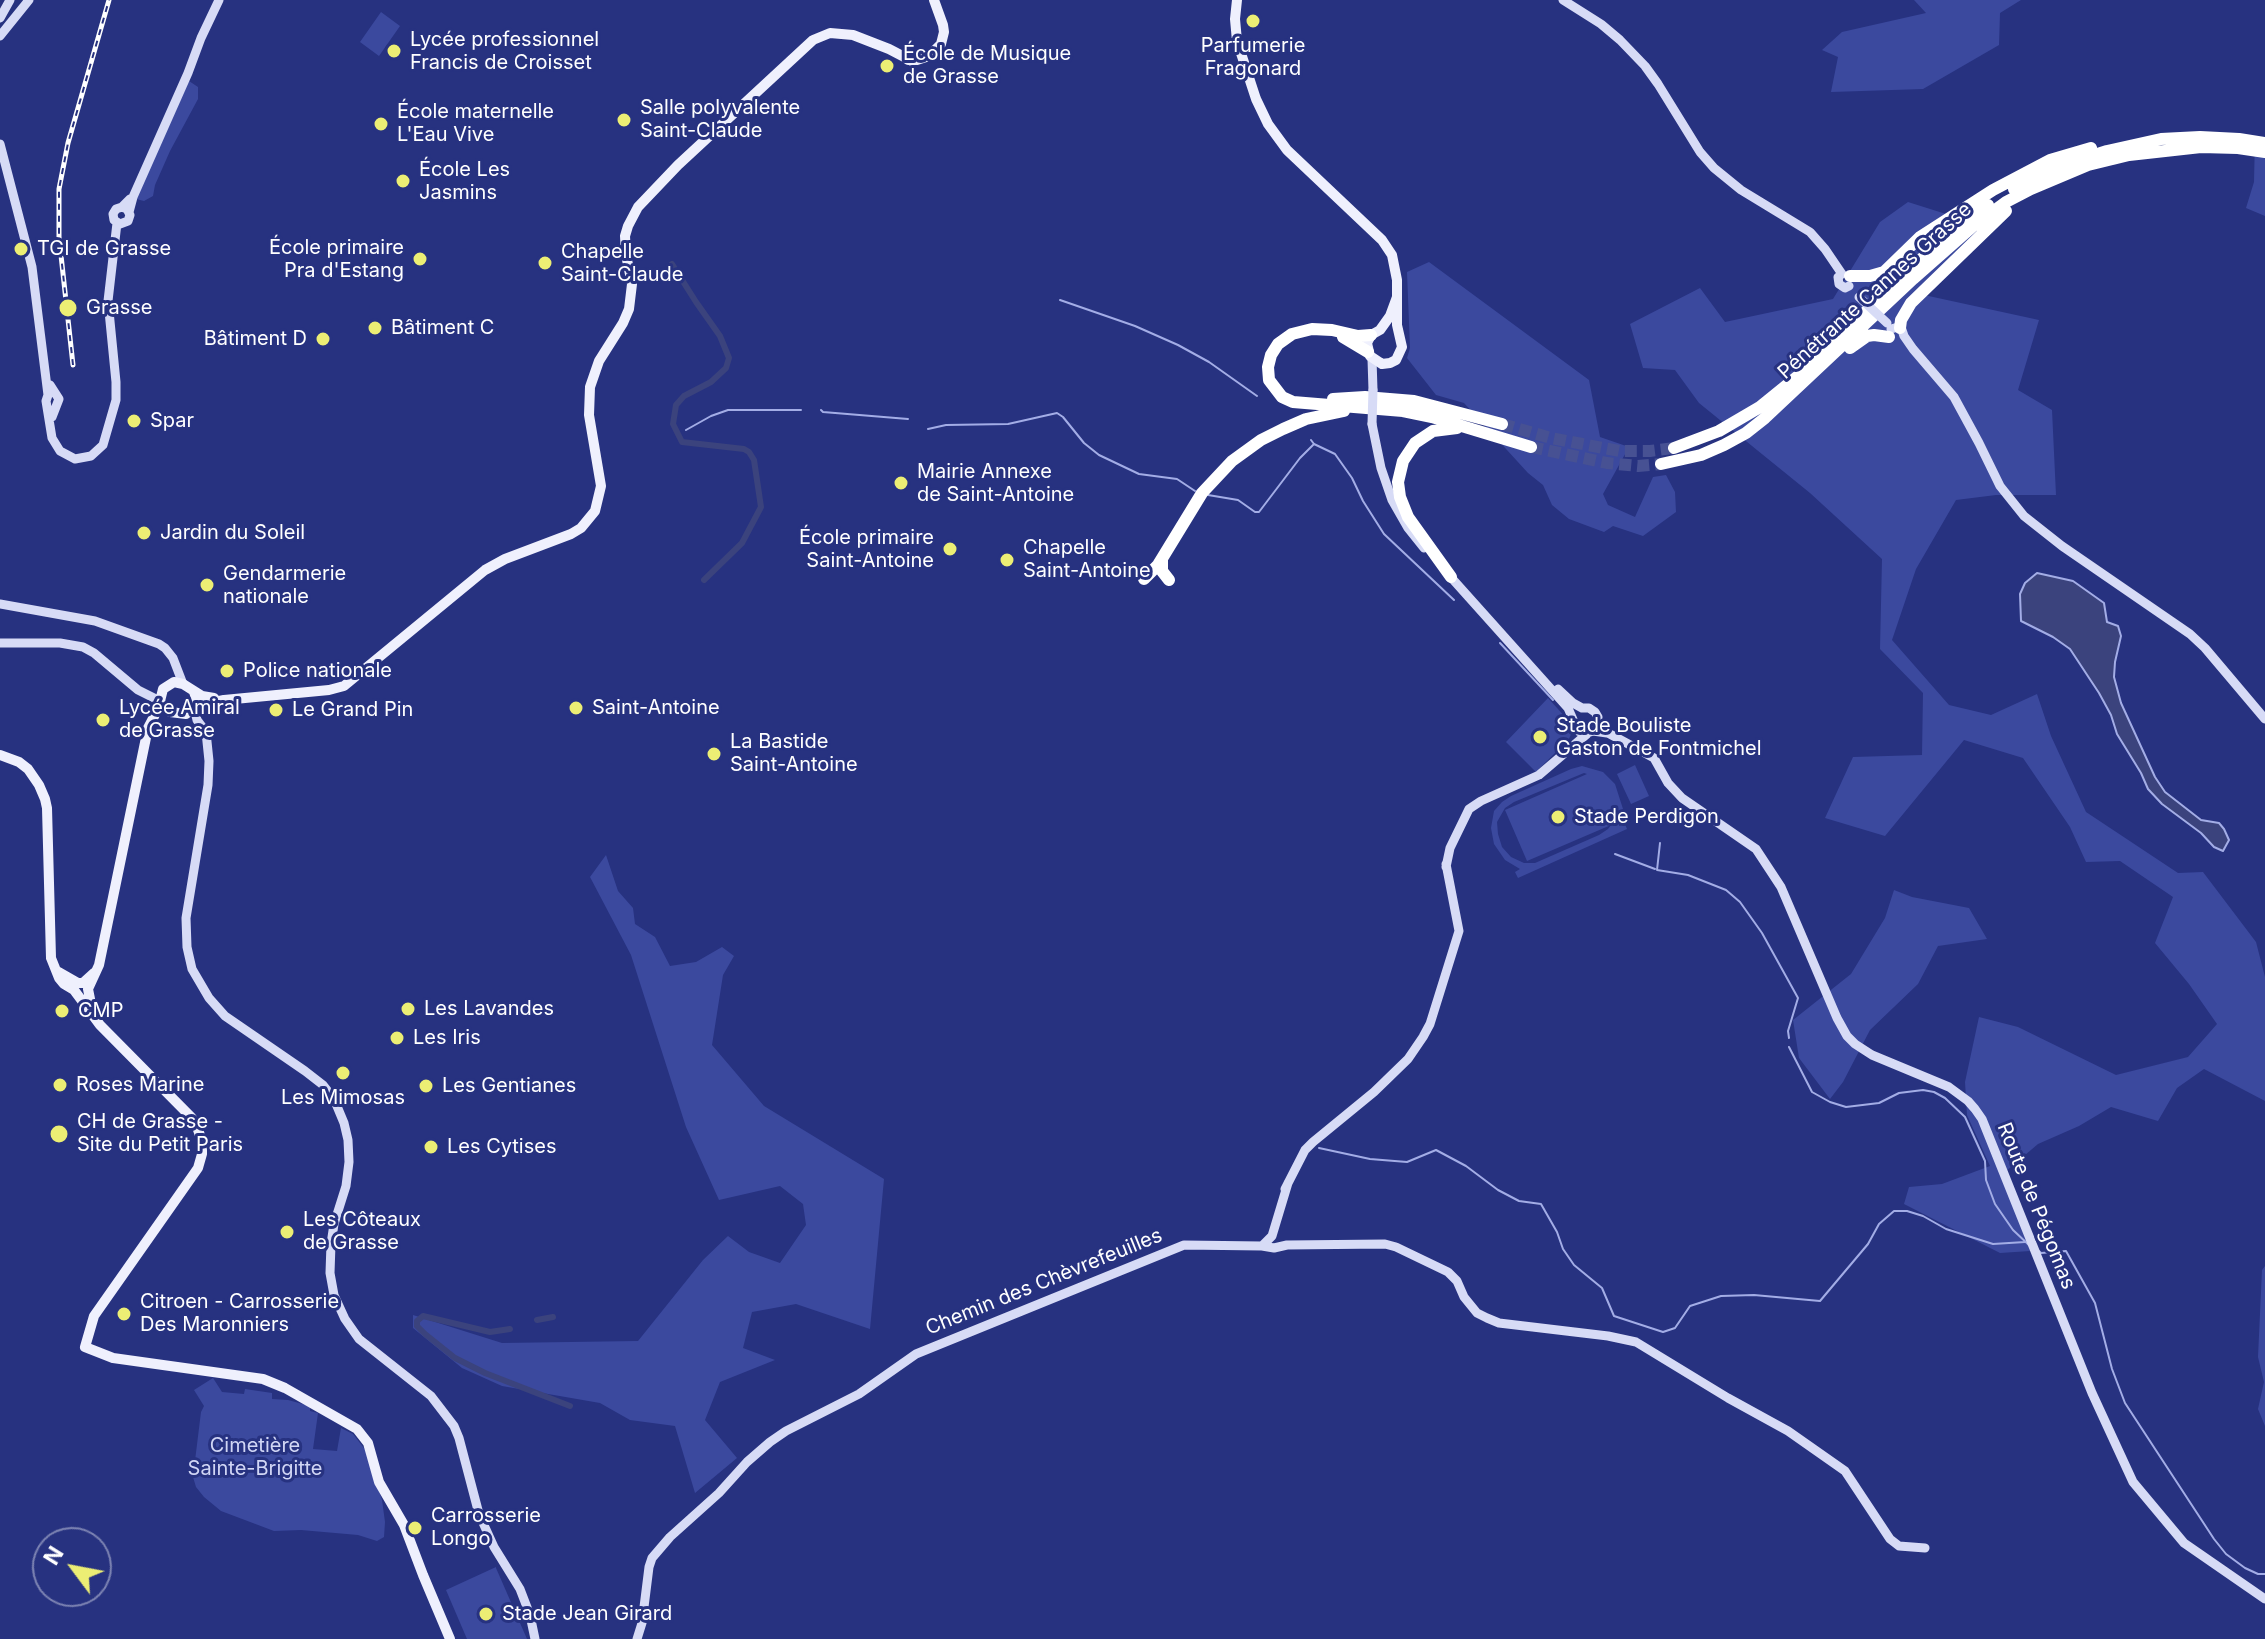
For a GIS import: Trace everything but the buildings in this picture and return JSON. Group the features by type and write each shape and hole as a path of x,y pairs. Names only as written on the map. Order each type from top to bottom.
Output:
{"highway":[{"name":"Pénétrante Cannes Grasse","path":"1674,448 1741,420 1768,401 1934,247 2001,196 2063,165 2161,139 2200,137 2265,143"},
{"path":"1847,279 1884,272 1920,237 1993,190 2050,160 2111,143 2161,139"},
{"name":"Pénétrante Cannes Grasse","path":"1661,464 1701,455 1746,433 1913,279 1972,227 2006,202 2064,174 2110,160 2201,147 2265,152"},
{"path":"1765,418 1780,411 1860,340 1895,333 1911,303 2002,215 2064,174"},
{"path":"1376,332 1358,336 1319,329 1296,332 1278,344 1271,355 1268,367 1272,386 1288,400 1301,404 1403,411 1506,440"},
{"path":"1370,356 1355,343 1338,336 1300,335 1284,345 1276,355 1274,377 1285,393 1301,399 1403,399 1502,424"},
{"path":"1144,579 1162,559 1200,496 1232,461 1261,440 1306,419 1362,407"},
{"path":"1451,577 1408,517 1399,489 1403,461 1411,448 1421,438 1441,429 1468,430 1531,447"},
{"path":"1162,559 1162,571 1169,580"}],"main road":[{"path":"0,18 10,0"},
{"path":"0,36 29,0"},
{"path":"125,209 219,0"},
{"path":"859,42 912,61 929,56 943,39 943,25 934,0"},
{"path":"1237,0 1237,41 1256,99 1268,124 1287,150 1389,249 1394,261 1402,347 1399,356 1387,364 1373,390"},
{"path":"1563,0 1598,22 1645,66 1700,152 1714,168 1741,190 1810,232 1859,297 1913,349 1954,397 2000,486 2020,511 2035,526 2190,634 2265,719"},
{"path":"182,714 208,702 344,686 485,570 512,555 571,534 592,517 601,486 588,398 593,375 623,323 631,300 632,284 625,236 643,200 801,50 821,36 839,33 859,37 912,61"},
{"path":"801,50 831,37 889,49"},
{"path":"0,144 32,267 51,400 52,438 57,447 71,458 82,459 98,451 105,442 114,408 117,385 108,301 120,223 129,218 125,209"},
{"path":"120,223 113,214 116,209 125,209"},
{"path":"1397,297 1390,316 1367,343 1373,390 1372,424 1381,468 1399,514 1417,540 1529,662 1573,718"},
{"path":"1376,332 1391,330 1399,337"},
{"path":"1370,356 1376,362 1387,364"},
{"path":"0,604 95,621 159,644 169,652 183,684 202,696 224,700"},
{"path":"0,643 60,643 83,647 161,702 170,712"},
{"path":"1529,662 1582,708"},
{"path":"81,989 99,965 149,724 176,666"},
{"path":"143,692 183,684"},
{"path":"194,692 194,706 209,750 208,785 186,918 192,969 201,987 225,1016 305,1071 323,1085 334,1099 344,1123 349,1162 331,1244 330,1273 334,1295 359,1339 431,1396 454,1426 479,1514 494,1547 520,1589 535,1639"},
{"path":"199,722 208,702"},
{"path":"1586,732 1573,725 1576,712 1582,708 1589,708 1598,717 1586,732 1539,775 1469,809 1450,848 1446,864 1459,931 1430,1024 1417,1049 1363,1102 1305,1150 1268,1233 1271,1242 1385,1244 1396,1247 1448,1272 1477,1313 1499,1323 1636,1342 1788,1431 1845,1471 1890,1539 1899,1546 1925,1548"},
{"path":"141,765 161,716 170,712 199,722"},
{"name":"Route de Pégomas","path":"1586,732 1608,733 1654,758 1668,783 1682,798 1746,841 1765,861 1781,887 1837,1018 1855,1044 1872,1055 1949,1087 1975,1109 1982,1119 2109,1433 2133,1482 2184,1543 2265,1599"},
{"path":"0,755 28,769 45,799 51,950 55,970 81,989 94,1018 191,1117 199,1130 202,1147 201,1161 195,1173 94,1316 92,1343 113,1358 263,1379 357,1429 368,1443 379,1482 404,1525 450,1639"},
{"name":"Chemin des Chèvrefeuilles","path":"637,1639 650,1563 670,1537 719,1493 758,1451 786,1431 859,1394 903,1363 944,1342 1184,1245 1271,1242"}],"green space":[{"path":"1914,0 2021,0 2000,13 1999,45 1923,89 1831,92 1838,57 1822,50 1842,32 1926,13"},
{"path":"381,12 400,26 379,56 360,42"},
{"path":"189,81 198,87 198,99 170,151 153,196 144,201 136,199"},
{"path":"2255,137 2265,139 2265,216 2246,208 2254,182"},
{"path":"1908,202 1984,226 1924,295 2039,320 2018,390 2052,410 2056,495 1996,495 1956,500 1916,569 1892,640 1949,705 1991,715 2037,694 2051,736 2086,812 2178,873 2203,872 2256,942 2265,977 2265,1101 2204,1069 2177,1088 2158,1121 2111,1107 2079,1126 2038,1144 2005,1172 2030,1251 2000,1253 1904,1204 1909,1187 1942,1184 1990,1166 1967,1115 1965,1082 1979,1017 2018,1027 2116,1075 2188,1057 2217,1024 2155,943 2173,897 2120,861 2086,862 2070,827 2023,758 1964,740 1885,836 1825,818 1853,757 1922,755 1923,693 1880,649 1882,559 1810,493 1699,403 1675,370 1643,368 1630,324 1700,288 1725,322 1833,299 1880,222"},
{"path":"1429,262 1589,380 1600,437 1629,447 1603,494 1608,505 1635,517 1653,477 1666,475 1675,492 1676,512 1643,536 1613,526 1604,532 1569,519 1552,505 1543,485 1528,473 1464,403 1436,395 1407,358 1410,348 1407,272"},
{"name":"Stade Bouliste Gaston de Fontmichel","path":"1548,698 1567,719 1571,734 1536,772 1506,742"},
{"path":"1635,765 1649,796 1631,804 1617,774"},
{"name":"Stade Perdigon","path":"1582,766 1603,772 1615,784 1623,809 1619,826 1625,824 1627,829 1518,878 1515,872 1520,869 1505,860 1494,844 1491,828 1494,811 1511,796","holes":["1587,774 1505,810 1527,861 1611,825 1608,829 1535,863 1524,863 1511,857 1502,847 1498,834 1497,822 1505,808"]},
{"path":"606,855 618,891 633,908 635,924 655,937 670,966 696,962 722,947 734,956 723,975 712,1045 764,1106 884,1179 870,1329 796,1304 752,1312 743,1348 775,1360 720,1382 705,1420 737,1458 695,1493 675,1426 630,1420 600,1403 502,1386 462,1368 413,1328 413,1315 502,1343 638,1341 703,1260 728,1236 749,1252 780,1263 806,1225 803,1204 780,1186 719,1200 686,1127 631,955 590,877"},
{"path":"1894,890 1912,897 1969,908 1987,939 1938,946 1918,984 1870,1030 1843,1082 1830,1099 1799,1058 1793,1020 1851,974 1885,918"},
{"path":"2265,1266 2265,1426 2258,1409 2264,1382 2258,1357 2262,1270"},
{"name":"Cimetière Sainte-Brigitte","path":"213,1378 222,1392 244,1394 245,1389 272,1393 272,1399 310,1406 310,1411 318,1413 313,1449 337,1451 341,1428 353,1434 367,1452 382,1500 384,1537 377,1541 358,1535 274,1531 221,1511 204,1497 193,1477 204,1406 194,1390"},
{"name":"Stade Jean Girard","path":"496,1567 527,1639 467,1639 446,1590"}],"shaded area":[{"path":"2037,573 2073,581 2104,603 2107,622 2118,626 2121,636 2114,677 2121,703 2155,777 2165,792 2201,820 2219,823 2229,840 2223,851 2214,847 2148,789 2117,734 2099,693 2070,649 2021,621 2020,594 2025,583"}],"waterway":[{"path":"672,264 720,336 729,358 726,368 711,382 684,396 676,405 673,424 682,442 749,452 754,460 761,507 742,543 704,580"},
{"path":"1060,300 1135,326 1178,345 1209,362 1257,396"},
{"path":"686,430 728,410 801,410"},
{"path":"821,410 908,419"},
{"path":"928,429 946,425 1008,424 1057,413 1099,455 1139,474 1177,479 1195,491"},
{"path":"1311,440 1335,454 1384,534 1454,600"},
{"path":"1208,495 1238,500 1259,512 1314,444"},
{"path":"1500,643 1553,700"},
{"path":"1660,843 1657,870 1688,875 1726,890 1740,902 1762,933 1798,998 1788,1031 1789,1038"},
{"path":"1615,854 1655,869"},
{"path":"1789,1047 1812,1092 1830,1102 1846,1107 1879,1103 1899,1093 1923,1090 1945,1098 1965,1117 1985,1161 1986,1180 1995,1204 2013,1230 2030,1246"},
{"path":"1319,1148 1370,1159 1407,1162 1436,1150 1519,1201 1541,1204 1563,1249 1574,1265 1602,1288 1614,1316 1663,1332 1675,1328 1690,1306 1721,1296 1754,1295 1820,1301 1868,1244 1879,1224 1894,1211 1923,1216 1946,1229 1993,1244 2025,1242"},
{"path":"2039,1251 2066,1251 2095,1303 2112,1369 2125,1403 2226,1554 2245,1568 2265,1574"},
{"path":"510,1329 490,1332 423,1316 417,1321 417,1326 425,1334 455,1358 570,1406"},
{"path":"537,1320 553,1317"}],"tunnel":[{"path":"1502,424 1551,438 1619,451 1674,448"},
{"path":"1531,447 1607,463 1638,466 1661,464"}],"railway":[{"path":"73,365 59,237 59,189 68,143 109,0"}],"place":[{"name":"Parfumerie Fragonard","path":"1253,21"},
{"name":"Lycée professionnel Francis de Croisset","path":"394,51"},
{"name":"École de Musique de Grasse","path":"887,66"},
{"name":"Salle polyvalente Saint-Claude","path":"624,120"},
{"name":"École maternelle L'Eau Vive","path":"381,124"},
{"name":"École Les Jasmins","path":"403,181"},
{"name":"TGI de Grasse","path":"21,249"},
{"name":"École primaire Pra d'Estang","path":"420,259"},
{"name":"Chapelle Saint-Claude","path":"545,263"},
{"name":"Grasse","path":"68,308"},
{"name":"Bâtiment C","path":"375,328"},
{"name":"Bâtiment D","path":"323,339"},
{"name":"Spar","path":"134,421"},
{"name":"Mairie Annexe de Saint-Antoine","path":"901,483"},
{"name":"Jardin du Soleil","path":"144,533"},
{"name":"École primaire Saint-Antoine","path":"950,549"},
{"name":"Chapelle Saint-Antoine","path":"1007,560"},
{"name":"Gendarmerie nationale","path":"207,585"},
{"name":"Police nationale","path":"227,671"},
{"name":"Saint-Antoine","path":"576,708"},
{"name":"Le Grand Pin","path":"276,710"},
{"name":"Lycée Amiral de Grasse","path":"103,720"},
{"name":"Stade Bouliste Gaston de Fontmichel","path":"1540,737"},
{"name":"La Bastide Saint-Antoine","path":"714,754"},
{"name":"Stade Perdigon","path":"1558,817"},
{"name":"Les Lavandes","path":"408,1009"},
{"name":"CMP","path":"62,1011"},
{"name":"Les Iris","path":"397,1038"},
{"name":"Les Mimosas","path":"343,1073"},
{"name":"Roses Marine","path":"60,1085"},
{"name":"Les Gentianes","path":"426,1086"},
{"name":"CH de Grasse - Site du Petit Paris","path":"59,1134"},
{"name":"Les Cytises","path":"431,1147"},
{"name":"Les Côteaux de Grasse","path":"287,1232"},
{"name":"Citroen - Carrosserie Des Maronniers","path":"124,1314"},
{"name":"Carrosserie Longo","path":"415,1528"},
{"name":"Stade Jean Girard","path":"486,1614"}]}
